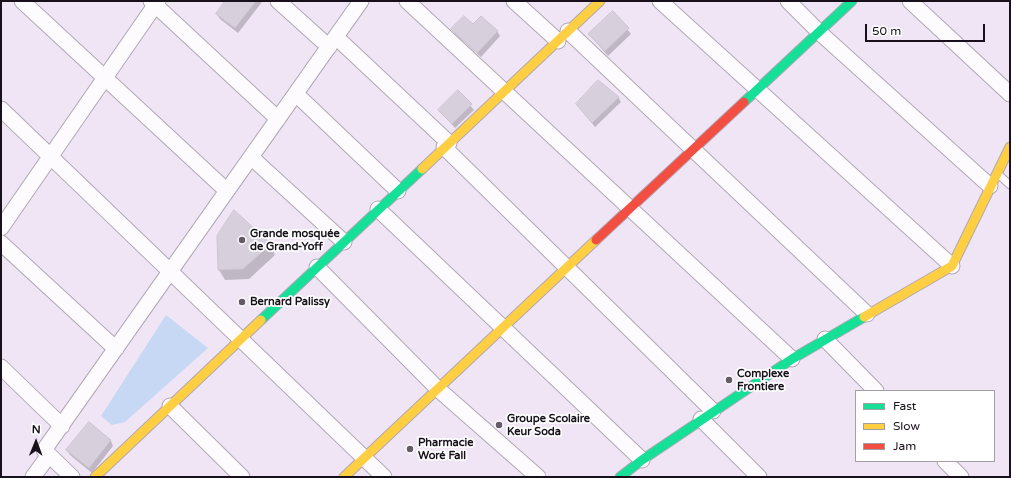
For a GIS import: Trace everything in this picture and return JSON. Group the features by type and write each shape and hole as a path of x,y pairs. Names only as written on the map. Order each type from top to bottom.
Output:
{"street":[{"path":"22,1 227,191"},
{"path":"278,1 332,42 447,145 707,415 759,477"},
{"path":"72,477 44,450 361,1"},
{"path":"407,1 792,359"},
{"path":"514,1 563,36 694,150 867,314"},
{"path":"105,474 170,406 240,339 600,1"},
{"path":"660,1 952,266"},
{"path":"788,1 819,32 990,186"},
{"path":"344,477 852,1"},
{"path":"910,1 1010,94"},
{"path":"1,228 105,78 155,2 278,120"},
{"path":"296,94 398,191"},
{"path":"1,109 384,477"},
{"path":"620,477 707,415 792,359 867,314 952,266 1010,146"},
{"path":"251,157 344,242"},
{"path":"378,209 642,460"},
{"path":"1,243 116,349"},
{"path":"318,267 438,389 538,477"},
{"path":"825,339 875,390"},
{"path":"1,367 62,426"},
{"path":"170,406 242,477"},
{"path":"33,477 49,455"},
{"path":"946,462 961,477"}],"lane":[{"path":"997,172 1010,186"}],"water":[{"path":"166,315 208,348 125,422 112,425 101,416"}],"building":[{"path":"225,1 256,1 235,28 216,14"},
{"path":"613,11 629,28 605,51 588,34"},
{"path":"464,16 473,24 481,16 498,31 477,53 451,29"},
{"path":"598,80 619,97 592,123 576,104"},
{"path":"458,90 472,104 452,124 438,110"},
{"name":"Grande mosquée de Grand-Yoff","path":"234,210 271,244 243,269 218,270 217,236"},
{"path":"89,422 111,440 89,468 66,450"}],"traffic: fast":[{"path":"744,102 852,1"},
{"path":"261,320 422,169"},
{"path":"620,477 642,460 792,359 864,317"}],"traffic: slow":[{"path":"422,169 600,1"},
{"path":"864,317 952,266 1010,147"},
{"path":"344,477 596,240"},
{"path":"95,477 261,320"}],"traffic: jam":[{"path":"596,240 744,102"}],"place":[{"name":"Grande mosquée de Grand-Yoff","path":"242,240"},
{"name":"Bernard Palissy","path":"242,302"},
{"name":"Complexe Frontiere","path":"729,380"},
{"name":"Groupe Scolaire Keur Soda","path":"499,425"},
{"name":"Pharmacie Woré Fall","path":"410,449"}]}
